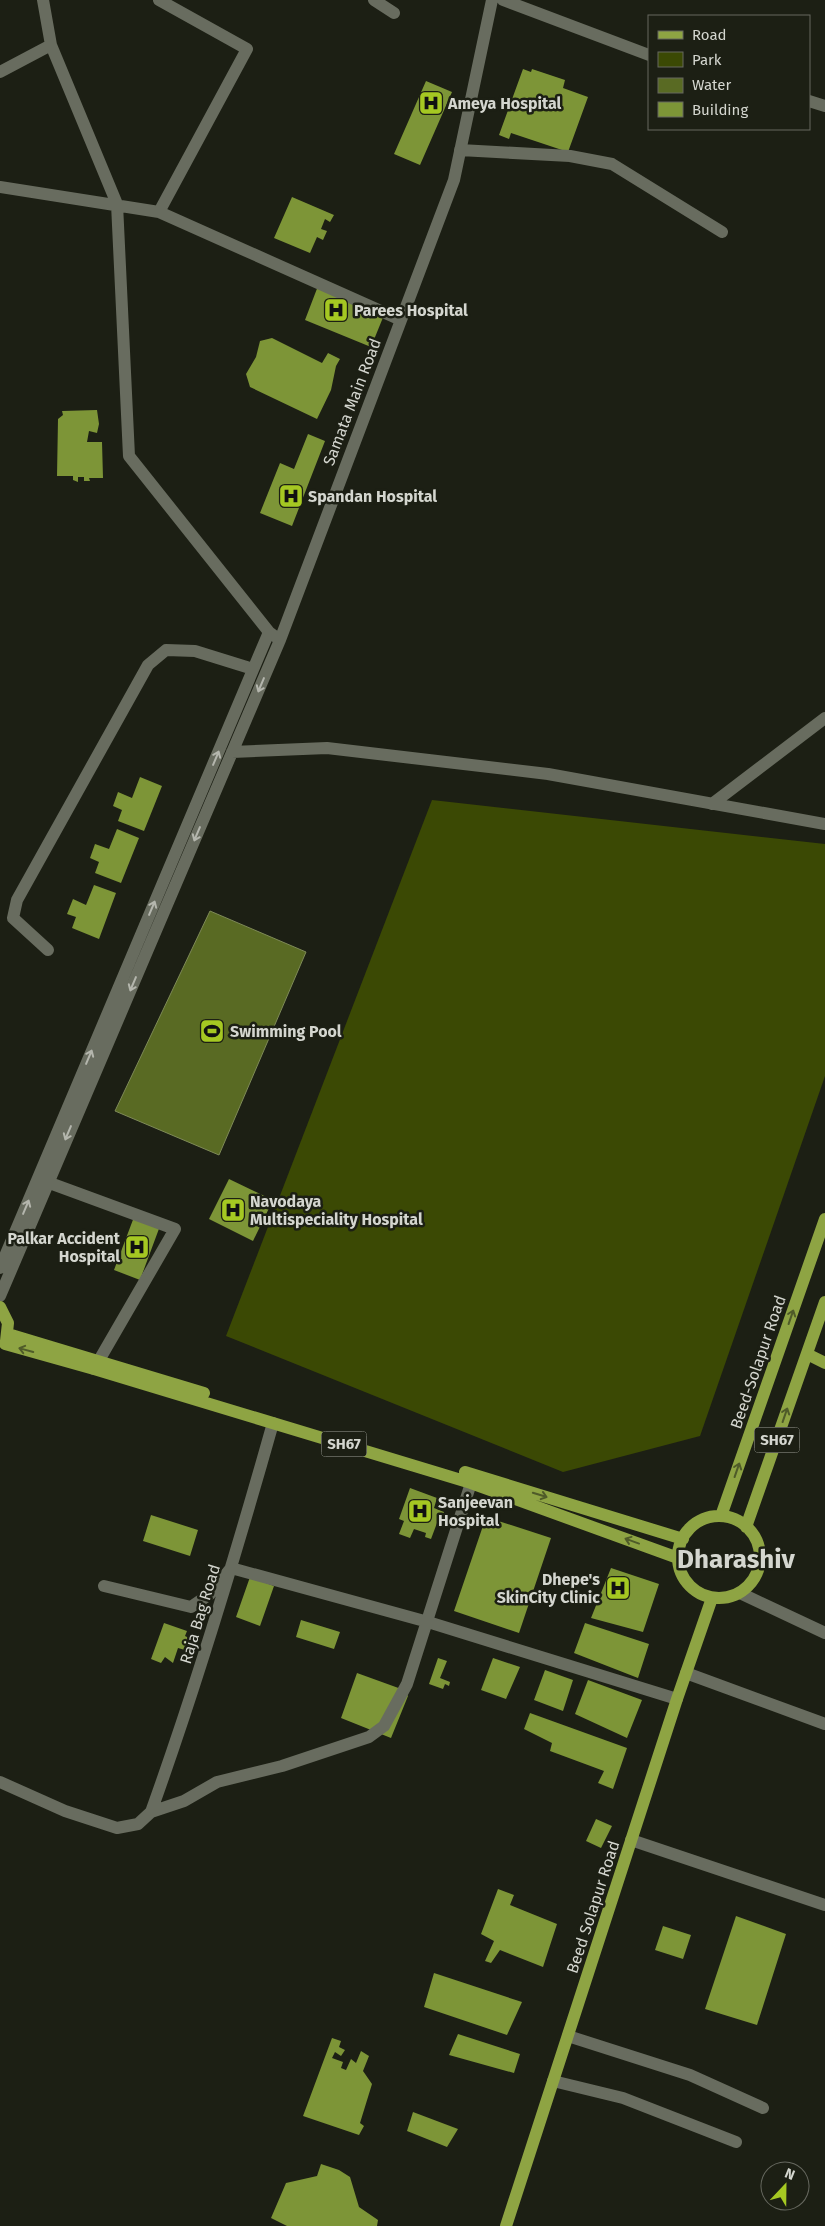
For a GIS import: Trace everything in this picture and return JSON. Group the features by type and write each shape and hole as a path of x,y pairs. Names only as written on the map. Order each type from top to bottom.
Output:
{"main road":[{"name":"Beed-Solapur Road","path":"721,1516 825,1219"},
{"path":"825,1302 807,1354 825,1363"},
{"path":"0,1307 8,1323 4,1343"},
{"name":"SH67","path":"4,1343 96,1365 272,1423 471,1483 678,1558"},
{"name":"SH67","path":"746,1527 807,1354"},
{"path":"96,1365 683,1539"},
{"path":"721,1516 734,1519 746,1527 754,1535 759,1547 760,1560 757,1573 751,1584 740,1593 726,1598 712,1598 698,1593 688,1584 680,1572 678,1558 683,1539 697,1522 708,1517 721,1516"},
{"name":"Beed Solapur Road","path":"506,2226 677,1699 712,1598"}],"street":[{"path":"43,0 51,45 117,204 129,456 269,632 280,640"},
{"path":"159,0 247,49 159,212"},
{"path":"374,0 394,13"},
{"name":"Samata Main Road","path":"0,1296 47,1182 280,640 454,180 492,0"},
{"path":"503,0 648,55"},
{"path":"0,72 51,45"},
{"path":"810,101 825,106"},
{"path":"460,150 570,156 612,164 722,232"},
{"path":"0,187 159,212 401,320"},
{"path":"0,1268 269,632"},
{"path":"48,950 13,918 17,900 148,665 166,650 195,651 253,669"},
{"path":"712,804 825,718"},
{"path":"232,752 327,748 548,774 825,824"},
{"path":"47,1182 175,1229 96,1365"},
{"name":"Raja Bag Road","path":"151,1812 182,1724 231,1568 272,1423"},
{"path":"0,1782 65,1810 117,1828 138,1824 151,1812 184,1801 217,1782 282,1766 369,1738 384,1726 404,1690 428,1622 471,1483"},
{"path":"104,1586 191,1607 210,1594 231,1568 428,1622 677,1699"},
{"path":"740,1593 825,1633"},
{"path":"686,1673 825,1724"},
{"path":"631,1840 713,1866 825,1906"},
{"path":"568,2036 690,2075 763,2108"},
{"path":"553,2081 623,2098 736,2142"}],"green space":[{"path":"432,800 825,844 825,1076 700,1436 563,1472 226,1336"}],"water":[{"name":"Swimming Pool","path":"210,911 306,952 219,1155 115,1111"}],"building":[{"path":"523,69 531,72 532,69 565,80 563,88 588,97 568,152 511,133 509,139 499,135"},
{"path":"426,81 452,92 420,165 394,154"},
{"path":"292,197 334,215 330,222 325,219 321,229 327,231 323,240 317,237 310,253 274,238"},
{"path":"318,286 384,315 371,347 305,320"},
{"path":"272,338 322,363 328,353 340,359 336,366 331,390 317,419 250,387 246,374 256,357 260,341"},
{"path":"97,410 99,424 97,433 89,431 87,442 102,442 103,478 89,478 90,481 84,481 84,477 78,477 78,482 73,480 73,476 57,476 58,419 63,415 62,411"},
{"path":"308,434 325,441 292,526 260,513 280,463 294,469"},
{"path":"140,777 162,786 144,831 118,821 122,810 113,806 118,792 132,798"},
{"path":"117,829 139,838 121,883 95,873 99,862 90,858 95,844 109,849"},
{"path":"94,885 116,893 99,939 72,928 76,917 67,914 73,899 86,905"},
{"path":"229,1179 273,1200 253,1241 209,1219"},
{"path":"134,1217 160,1226 140,1280 114,1270"},
{"path":"410,1488 437,1498 434,1508 444,1512 440,1524 437,1523 431,1539 425,1537 426,1533 414,1529 410,1538 399,1534 404,1521 399,1519"},
{"path":"151,1515 198,1530 190,1556 143,1541"},
{"path":"486,1517 551,1538 519,1633 454,1611"},
{"path":"611,1568 659,1584 643,1632 591,1618"},
{"path":"250,1577 274,1586 260,1626 236,1617"},
{"path":"301,1620 340,1632 334,1649 296,1637"},
{"path":"164,1623 187,1631 185,1636 189,1638 185,1650 178,1648 173,1663 165,1657 161,1663 151,1659"},
{"path":"585,1623 649,1644 638,1678 574,1653"},
{"path":"438,1658 447,1661 440,1678 450,1682 449,1686 445,1684 443,1689 429,1684"},
{"path":"493,1658 520,1667 506,1699 481,1690"},
{"path":"545,1670 573,1680 563,1711 534,1700"},
{"path":"357,1673 404,1690 408,1696 391,1738 341,1718"},
{"path":"588,1680 642,1700 627,1738 575,1714"},
{"path":"530,1713 627,1748 613,1789 598,1783 604,1771 550,1751 552,1743 524,1729"},
{"path":"596,1819 612,1826 601,1848 586,1841"},
{"path":"498,1889 514,1895 510,1905 557,1924 543,1967 500,1950 491,1963 485,1961 494,1941 481,1934"},
{"path":"736,1916 786,1934 757,2025 705,2009"},
{"path":"663,1926 691,1935 683,1959 655,1950"},
{"path":"434,1973 522,2002 507,2035 424,2007"},
{"path":"458,2034 520,2054 514,2073 449,2055"},
{"path":"332,2038 341,2041 339,2047 345,2050 341,2056 335,2052 332,2058 343,2062 341,2068 346,2070 351,2059 356,2063 361,2051 369,2056 363,2071 372,2084 360,2123 364,2126 359,2135 303,2116"},
{"path":"413,2112 458,2129 447,2147 407,2131"},
{"path":"321,2164 339,2170 350,2177 359,2207 378,2220 377,2226 287,2226 271,2218 286,2183 317,2176"}],"place":[{"name":"Ameya Hospital","path":"431,103"},
{"name":"Parees Hospital","path":"336,310"},
{"name":"Spandan Hospital","path":"291,496"},
{"name":"Swimming Pool","path":"212,1031"},
{"name":"Navodaya Multispeciality Hospital","path":"233,1210"},
{"name":"Palkar Accident Hospital","path":"137,1247"},
{"name":"Sanjeevan Hospital","path":"420,1511"},
{"name":"Dhepe's SkinCity Clinic","path":"618,1588"}],"district":[{"name":"Dharashiv","path":"736,1559"}]}
